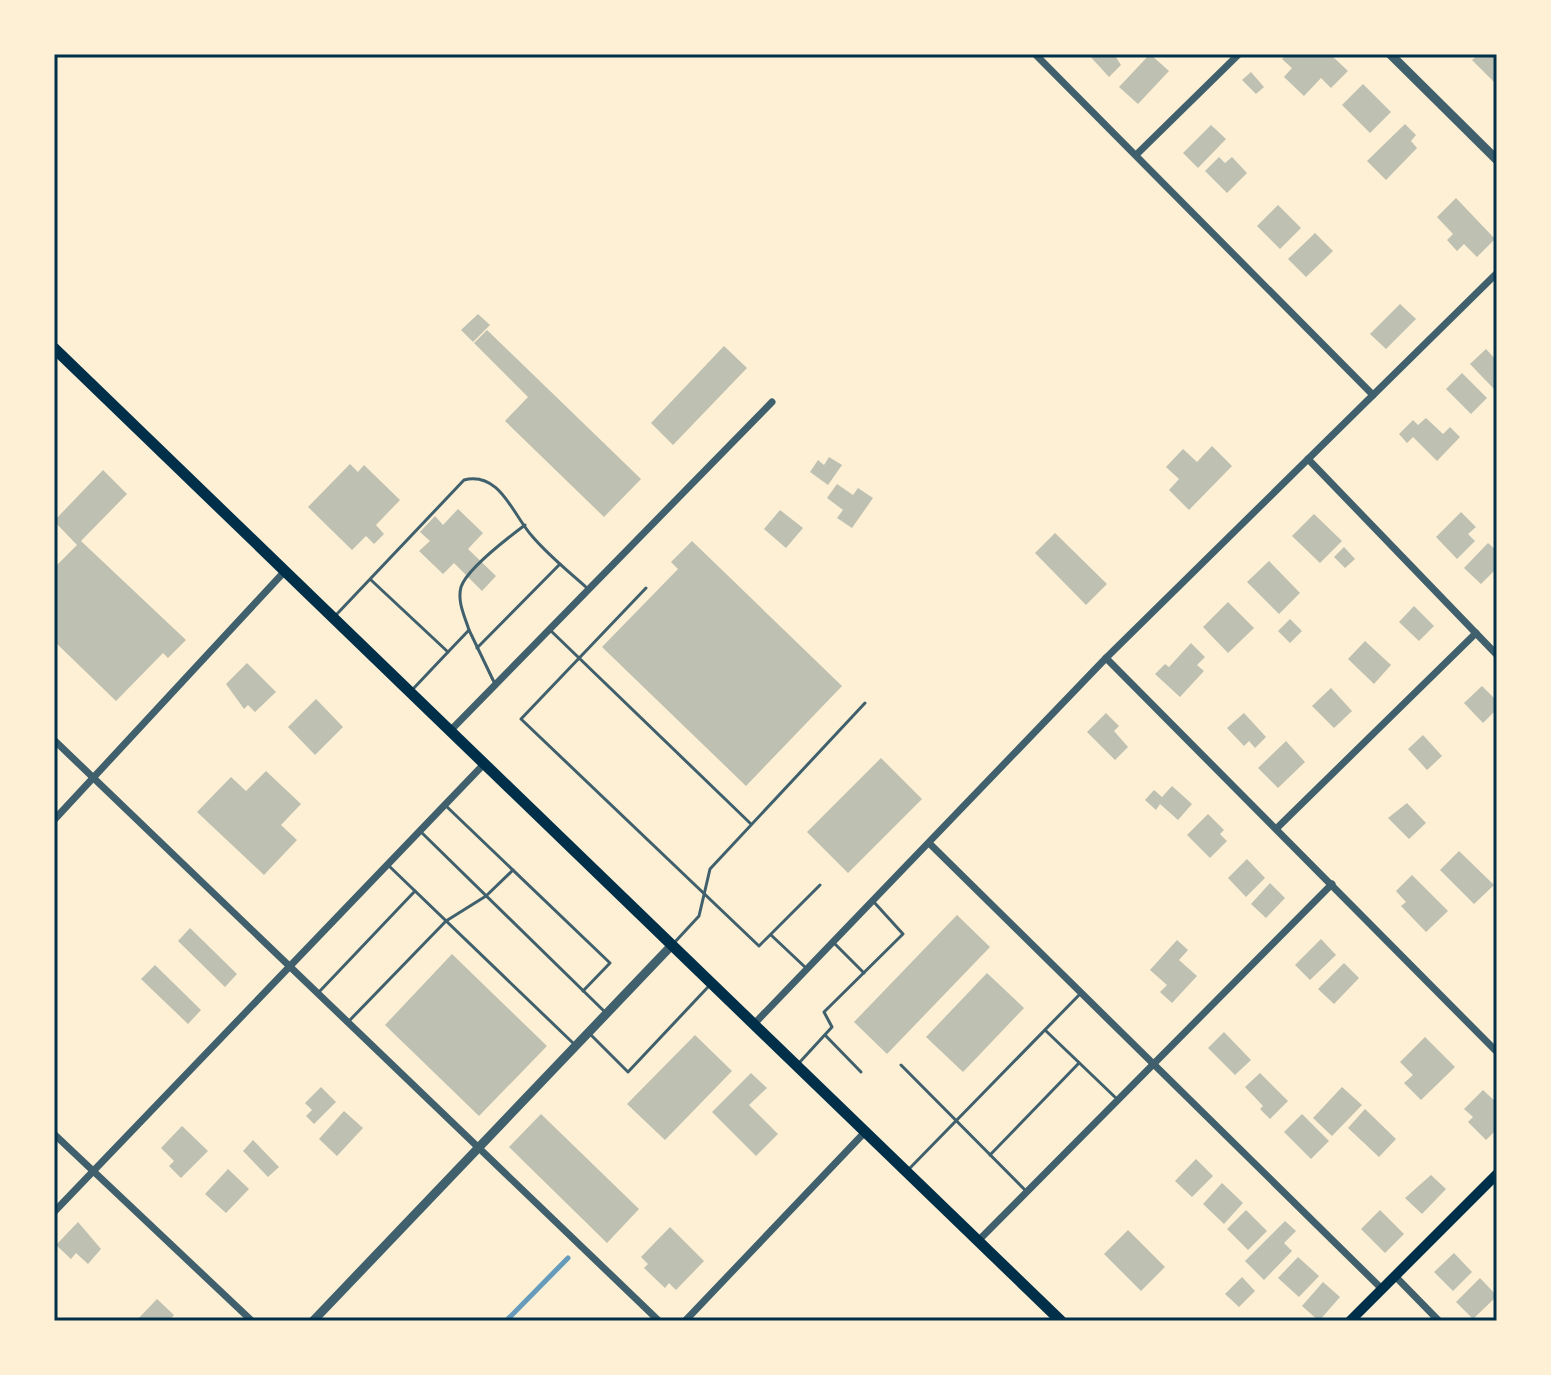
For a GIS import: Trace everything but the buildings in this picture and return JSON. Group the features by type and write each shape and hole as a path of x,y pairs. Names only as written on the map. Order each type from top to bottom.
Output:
{"main road":[{"path":"54,348 1061,1321"},
{"path":"1350,1321 1497,1174"}],"street":[{"path":"1035,54 1373,395"},
{"path":"1137,154 1239,54"},
{"path":"1390,54 1497,160"},
{"path":"1489,152 1497,143"},
{"path":"754,1024 1106,658 1497,273"},
{"path":"450,731 772,402"},
{"path":"1308,459 1497,655"},
{"path":"54,820 285,571"},
{"path":"1277,828 1476,633"},
{"path":"1106,658 1497,1052"},
{"path":"54,740 659,1321"},
{"path":"54,1212 484,764"},
{"path":"929,843 1382,1289"},
{"path":"978,1241 1332,884"},
{"path":"313,1321 672,945"},
{"path":"685,1321 865,1132"},
{"path":"54,1134 252,1321"},
{"path":"1395,1276 1439,1321"}],"lane":[{"path":"333,617 464,480 480,478 492,484 560,564 589,589"},
{"path":"495,685 469,630 460,602 462,584 501,542 525,525"},
{"path":"477,648 560,564"},
{"path":"370,579 448,652"},
{"path":"646,588 521,719 759,946 820,885"},
{"path":"549,629 752,824"},
{"path":"410,692 469,630"},
{"path":"672,945 699,916 706,897 710,869 865,703"},
{"path":"445,805 610,963 583,991"},
{"path":"420,831 607,1013"},
{"path":"387,865 576,1046"},
{"path":"347,1023 446,921 486,896 513,870"},
{"path":"317,995 415,891"},
{"path":"797,1066 832,1027 824,1012 903,934 873,901"},
{"path":"771,935 807,969"},
{"path":"833,942 864,973"},
{"path":"588,1033 628,1072 712,984"},
{"path":"907,1172 1082,991"},
{"path":"1045,1030 1118,1100"},
{"path":"825,1035 861,1072"},
{"path":"990,1155 1079,1063"},
{"path":"901,1065 1027,1192"}],"waterway":[{"path":"506,1321 568,1258"}]}
